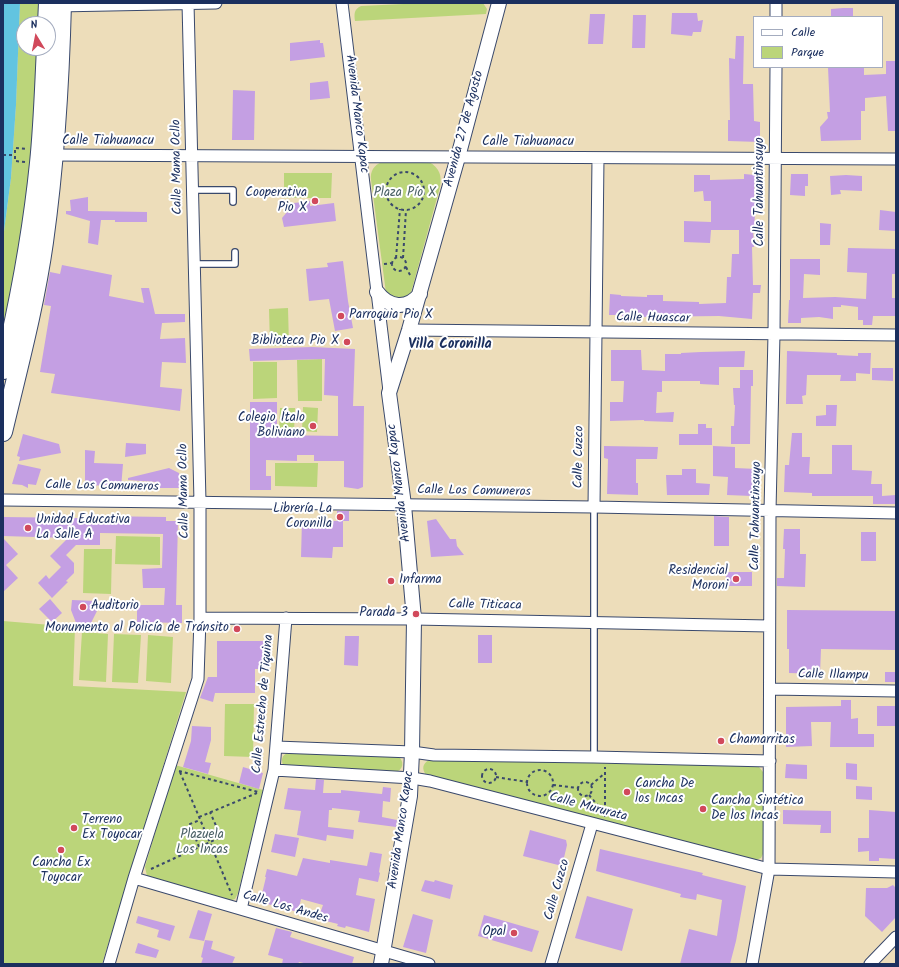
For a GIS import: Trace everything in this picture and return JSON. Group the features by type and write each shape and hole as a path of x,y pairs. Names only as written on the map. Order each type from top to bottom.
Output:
{"main road":[{"path":"50,16 55,5"},
{"path":"3,432 29,321 44,243 37,155 59,95 55,5"},
{"path":"3,370 27,258 45,56"}],"street":[{"name":"Calle Mama Ocllo","path":"109,964 134,878 198,679 200,618 200,502 188,3"},
{"path":"55,5 216,3"},
{"name":"Avenida Manco Kapac","path":"342,3 404,505 414,619 412,778 382,957"},
{"name":"Avenida 27 de Agosto","path":"389,393 420,294 499,3"},
{"path":"776,3 776,16"},
{"name":"Calle Tahuantinsuyo","path":"752,964 769,869 770,511 774,334 776,68"},
{"name":"Calle Tiahuanacu","path":"37,155 896,158"},
{"name":"Calle Cuzco","path":"594,507 598,158"},
{"path":"377,292 382,299 390,304 398,305 407,304 415,300 420,294"},
{"name":"Calle Huascar","path":"409,330 896,335"},
{"name":"Calle Los Comuneros","path":"3,500 594,507 896,513"},
{"name":"Calle Titicaca","path":"200,618 414,619 769,626"},
{"name":"Calle Estrecho de Tiquina","path":"241,910 274,770 286,618"},
{"name":"Calle Illampu","path":"770,689 896,691"},
{"path":"276,747 412,752 434,755 770,761"},
{"name":"Calle Mururata","path":"274,770 412,778 430,781 769,869 896,872"},
{"name":"Calle Cuzco","path":"551,964 592,824"},
{"name":"Calle Los Andes","path":"134,878 241,910 382,957 429,964"},
{"path":"870,964 896,937"}],"lane":[{"path":"193,190 233,190 233,202"},
{"path":"194,264 235,264 235,252"},
{"name":"Calle Cuzco","path":"594,507 594,757"}],"path":[{"path":"15,148 37,155 15,161 15,148"},
{"path":"3,155 15,155"},
{"path":"409,172 418,178 424,192 420,202 411,209 406,210 395,207 390,203 386,192 386,186 392,176 409,172"},
{"path":"400,209 396,258 393,263 394,269 398,271 404,269 406,266"},
{"path":"406,210 403,258 412,279"},
{"path":"396,258 403,258"},
{"path":"384,264 393,263"},
{"path":"605,820 606,764"},
{"path":"488,769 495,772 496,777 494,781 490,783 485,782 482,776 484,771 488,769"},
{"path":"542,770 552,777 553,785 552,789 547,795 538,796 528,790 527,782 528,778 534,772 542,770"},
{"path":"199,847 190,824 199,818 210,812 258,792 179,771 199,818 210,842 232,895"},
{"path":"591,785 605,773"},
{"path":"496,777 527,782"},
{"path":"578,788 580,784 585,782 591,785"},
{"path":"553,785 578,788"},
{"path":"589,795 592,789 591,785"},
{"path":"578,788 581,795 589,795"},
{"path":"589,795 605,815"},
{"path":"151,869 221,837 210,812"}],"green space":[{"path":"20,3 41,3 40,16 19,16"},
{"path":"424,3 483,3 487,9 486,14 355,21 355,12 361,6"},
{"path":"18,56 39,56 34,146 18,272 3,343 3,239 11,178"},
{"name":"Plaza Pío X","path":"382,162 429,162 436,167 441,179 410,295 397,301 386,293 371,180 373,169"},
{"path":"284,173 332,173 331,198 284,198"},
{"path":"288,308 289,345 270,346 269,309"},
{"path":"322,359 322,401 298,401 297,360"},
{"path":"253,362 277,362 277,398 253,399"},
{"path":"303,407 318,408 317,432 302,431"},
{"path":"280,408 295,408 294,432 279,431"},
{"path":"275,463 318,463 317,487 275,486"},
{"path":"116,536 160,537 160,565 115,564"},
{"path":"84,549 112,549 111,594 83,593"},
{"name":"Terreno Ex Toyocar","path":"3,621 75,627 73,686 186,692 102,964 3,964"},
{"path":"82,632 108,634 106,682 79,680"},
{"path":"114,634 141,635 138,683 112,682"},
{"path":"148,635 173,637 171,683 146,681"},
{"path":"225,704 254,704 253,757 224,756"},
{"path":"287,753 397,755 400,757 402,765 400,770 394,773 286,766 283,765 282,759"},
{"path":"429,760 759,767 763,772 763,854 761,858 756,860 426,775 423,767"},
{"name":"Plazuela Los Incas","path":"175,765 263,790 238,893 235,899 229,901 152,879 147,876 145,867"}],"water":[{"path":"3,3 20,3 19,16 16,16 16,56 18,56 11,178 3,239"}],"building":[{"path":"853,8 853,16 831,16 831,9"},
{"path":"672,13 697,13 698,21 703,20 701,32 693,32 692,36 671,34"},
{"path":"590,14 605,14 603,44 588,44"},
{"path":"633,15 646,15 645,48 632,48"},
{"path":"736,36 744,36 743,84 753,84 754,121 760,122 760,142 728,141 728,120 730,120 729,58 735,59"},
{"path":"320,40 320,43 323,43 325,57 290,61 290,43"},
{"path":"886,61 896,61 896,131 888,131 886,96 865,98 865,111 861,111 861,140 821,141 820,127 828,118 827,112 830,112 828,68 864,68 864,75 886,74"},
{"path":"328,81 330,98 310,100 310,83"},
{"path":"233,90 255,91 254,140 232,140"},
{"path":"744,174 755,175 754,202 757,202 757,213 755,213 753,230 754,247 752,247 753,285 761,285 760,293 753,293 752,319 719,316 634,317 634,319 622,318 622,315 609,315 610,294 647,297 647,295 663,295 663,301 699,302 699,304 726,303 727,277 731,277 732,254 739,254 739,230 711,230 710,243 684,242 684,221 711,222 711,201 704,201 703,191 694,192 694,175 710,175 710,180 744,179"},
{"path":"791,174 808,174 808,186 805,186 805,196 790,195"},
{"path":"830,176 862,176 862,191 840,190 841,194 831,195"},
{"path":"88,197 88,211 147,212 147,222 115,222 115,220 101,220 98,245 88,243 90,221 66,214 66,211 71,211 70,200"},
{"path":"310,201 310,206 334,203 336,221 284,227 282,218 287,212 286,204"},
{"path":"880,210 896,212 896,231 879,230"},
{"path":"820,223 831,224 830,245 820,245"},
{"path":"848,248 896,249 896,274 892,274 892,298 896,298 896,316 873,316 872,325 863,325 863,320 858,320 858,307 841,305 841,307 833,307 833,319 819,317 801,318 801,323 788,323 790,300 790,259 820,259 820,275 804,274 803,298 835,297 866,299 867,273 847,272"},
{"path":"343,261 353,328 335,331 329,299 309,301 306,269 328,267 327,263"},
{"path":"62,265 112,275 109,296 144,303 141,288 149,288 155,314 185,314 185,322 162,323 160,339 185,338 186,363 162,362 160,387 182,389 180,411 51,393 55,374 40,372 51,306 44,305 50,272 60,274"},
{"path":"312,347 355,349 353,406 364,406 363,487 358,489 344,487 344,461 314,461 314,455 297,455 297,461 266,460 266,476 271,476 271,490 250,490 250,402 277,402 277,435 338,436 338,396 324,395 325,359 250,361 249,349"},
{"path":"611,350 641,350 642,370 665,371 665,354 745,351 744,367 719,367 719,385 700,384 700,381 662,381 662,392 657,392 656,413 674,412 673,422 644,420 610,421 610,402 623,402 624,381 611,381"},
{"path":"787,351 837,353 837,355 858,356 858,353 871,353 870,374 856,373 856,381 840,381 841,375 807,375 806,395 802,396 803,404 786,404"},
{"path":"872,368 893,368 893,381 872,380"},
{"path":"740,370 753,370 753,386 751,386 750,444 731,444 731,426 734,426 735,405 733,388 740,388"},
{"path":"826,405 837,405 836,426 816,426 816,416 826,415"},
{"path":"698,424 706,424 706,428 712,428 712,445 679,445 679,434 698,434"},
{"path":"792,433 802,433 802,457 810,457 809,474 832,474 832,445 852,445 852,470 872,471 871,484 882,484 882,496 896,495 896,504 873,504 873,496 812,496 812,493 784,492 785,465 789,465"},
{"path":"23,434 59,444 61,453 19,461 20,457 17,456"},
{"path":"126,443 146,444 146,454 125,457"},
{"path":"604,446 658,447 657,459 636,459 636,483 638,483 638,495 607,494 608,459 604,458"},
{"path":"713,446 735,447 735,468 757,469 757,479 753,478 752,496 727,495 728,477 713,476"},
{"path":"85,450 95,451 94,463 123,464 121,488 108,487 108,485 85,486"},
{"path":"18,464 41,469 36,485 28,484 28,488 22,485 12,484"},
{"path":"169,468 179,473 180,488 156,488 156,482 128,480 128,478"},
{"path":"682,469 696,469 696,483 710,484 709,495 667,495 666,475 682,475"},
{"path":"337,511 349,511 349,521 343,521 343,547 333,547 332,558 301,557 302,520 337,521"},
{"path":"97,516 166,517 166,521 178,521 176,605 182,605 182,623 137,622 137,605 164,605 165,588 143,588 142,569 162,568 163,534 100,533 100,545 76,545 66,555 74,563 74,573 66,581 68,582 52,598 38,583 46,575 49,579 61,567 50,556 68,538 3,536 3,517 78,518 78,521 97,521"},
{"path":"714,516 729,517 729,546 714,546"},
{"path":"436,519 450,539 456,539 457,546 464,555 431,557 427,521"},
{"path":"784,529 800,529 800,554 806,554 805,587 777,586 777,578 784,578"},
{"path":"861,532 876,532 876,561 861,561"},
{"path":"3,538 18,554 6,565 18,578 3,592"},
{"path":"726,572 752,572 752,586 726,586"},
{"path":"50,599 62,613 52,622 39,609"},
{"path":"72,600 97,601 97,611 88,629 78,628 71,610"},
{"path":"787,610 896,611 896,650 821,649 820,674 789,673 789,649 787,649"},
{"path":"478,635 492,635 492,663 478,663"},
{"path":"345,636 359,636 358,666 344,665"},
{"path":"217,641 267,641 267,669 255,669 255,693 215,693 213,702 200,698 208,677 217,677"},
{"path":"885,672 896,672 896,682 885,682"},
{"path":"841,700 851,700 851,719 858,718 858,734 874,734 874,747 830,747 831,722 811,722 812,746 786,747 786,707 841,706"},
{"path":"877,706 896,706 896,726 877,726"},
{"path":"192,726 211,727 211,740 205,762 211,763 208,774 183,767 191,741"},
{"path":"846,763 857,764 857,780 846,779"},
{"path":"786,764 807,765 807,779 785,778"},
{"path":"243,767 263,773 259,789 239,783"},
{"path":"316,779 324,780 323,793 341,793 341,790 382,794 383,787 391,788 390,802 383,801 382,817 397,820 396,827 358,822 360,811 332,808 332,810 329,810 328,827 354,830 353,839 327,835 326,841 297,835 301,811 284,809 288,788 315,790"},
{"path":"856,786 872,787 872,800 856,799"},
{"path":"783,810 831,811 831,833 820,833 821,825 783,824"},
{"path":"869,810 896,812 896,859 879,858 879,861 869,861 869,851 858,852 858,838 869,838"},
{"path":"530,830 566,840 567,845 562,866 523,856"},
{"path":"275,834 299,838 295,857 271,852"},
{"path":"600,849 703,873 702,875 746,886 736,941 730,964 680,964 689,929 717,936 722,900 697,894 696,900 680,897 681,894 596,871"},
{"path":"370,852 382,854 378,882 359,878 356,895 375,899 369,932 346,926 345,928 337,926 338,924 318,919 323,905 301,899 298,912 260,902 267,869 297,876 303,858 330,863 330,860 367,866"},
{"path":"425,880 434,882 435,880 453,885 450,899 421,891"},
{"path":"893,885 896,888 896,917 882,932 865,916 866,888 887,888"},
{"path":"587,896 633,909 622,951 575,938"},
{"path":"198,910 212,914 204,941 189,938"},
{"path":"413,914 433,920 426,953 403,947"},
{"path":"484,915 539,931 532,952 478,936"},
{"path":"138,916 175,926 170,941 157,937 159,930 136,923"},
{"path":"276,928 292,932 290,937 354,957 352,964 308,964 299,962 298,964 282,964 283,959 268,955"},
{"path":"205,940 213,941 211,949 235,957 232,964 201,964"},
{"path":"138,943 159,950 156,958 135,953"}],"place":[{"name":"Cooperativa Pio X","path":"315,201"},
{"name":"Parroquia Pio X","path":"341,316"},
{"name":"Biblioteca Pio X","path":"347,342"},
{"name":"Colegio Ítalo Boliviano","path":"313,426"},
{"name":"Librería La Coronilla","path":"340,517"},
{"name":"Unidad Educativa La Salle A","path":"28,528"},
{"name":"Residencial Moroni","path":"736,579"},
{"name":"Infarma","path":"391,581"},
{"name":"Auditorio","path":"83,607"},
{"name":"Parada 3","path":"416,614"},
{"name":"Monumento al Policía de Tránsito","path":"237,629"},
{"name":"Chamarritas","path":"721,741"},
{"name":"Cancha De los Incas","path":"627,792"},
{"name":"Cancha Sintética De los Incas","path":"703,809"},
{"name":"Terreno Ex Toyocar","path":"74,828"},
{"name":"Cancha Ex Toyocar","path":"61,850"},
{"name":"Opal","path":"514,933"}],"district":[{"name":"Villa Coronilla","path":"450,346"}]}
